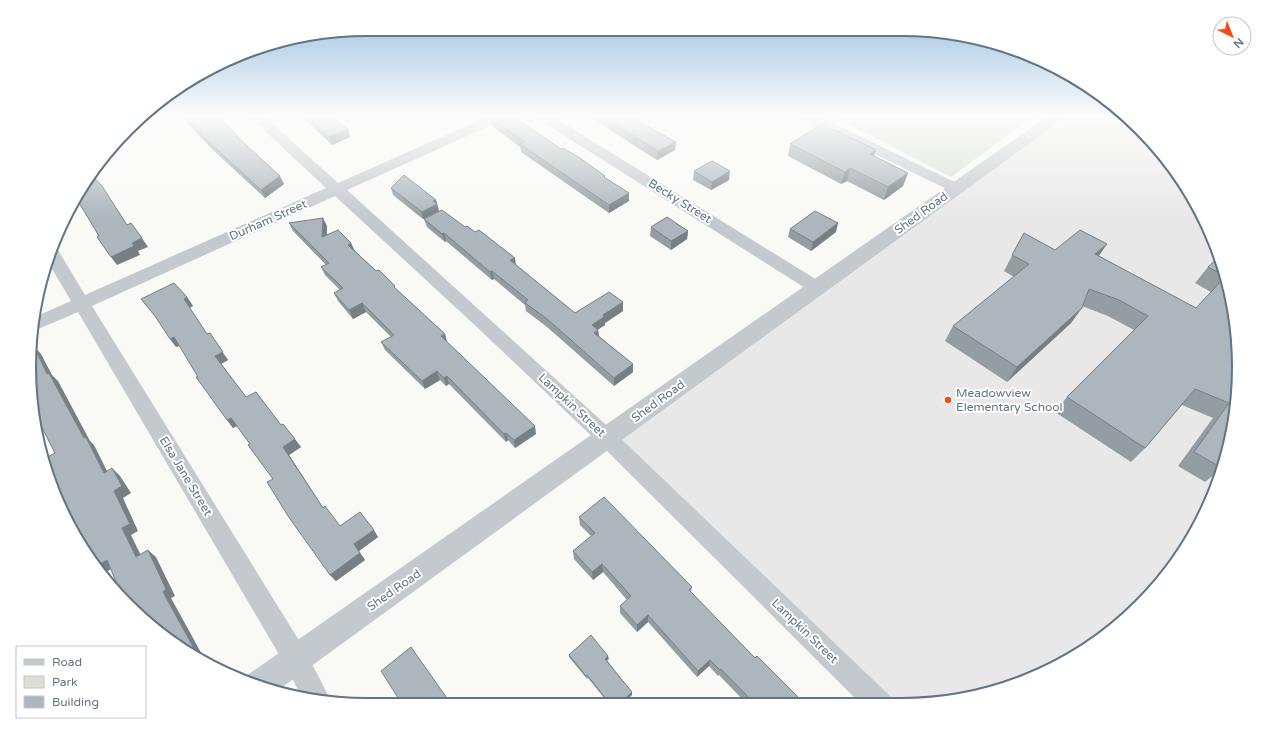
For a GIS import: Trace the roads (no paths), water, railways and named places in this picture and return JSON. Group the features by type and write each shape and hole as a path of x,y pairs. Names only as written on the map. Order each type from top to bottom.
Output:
{"street":[{"name":"Lampkin Street","path":"293,150 485,324 607,438 874,698"},
{"name":"Durham Street","path":"39,323 423,150"},
{"name":"Becky Street","path":"598,150 816,287"},
{"path":"878,150 956,188"},
{"name":"Shed Road","path":"265,681 1009,150"},
{"name":"Elsa Jane Street","path":"55,259 296,659 314,694"}],"place":[{"name":"Meadowview Elementary School","path":"948,400"}]}
